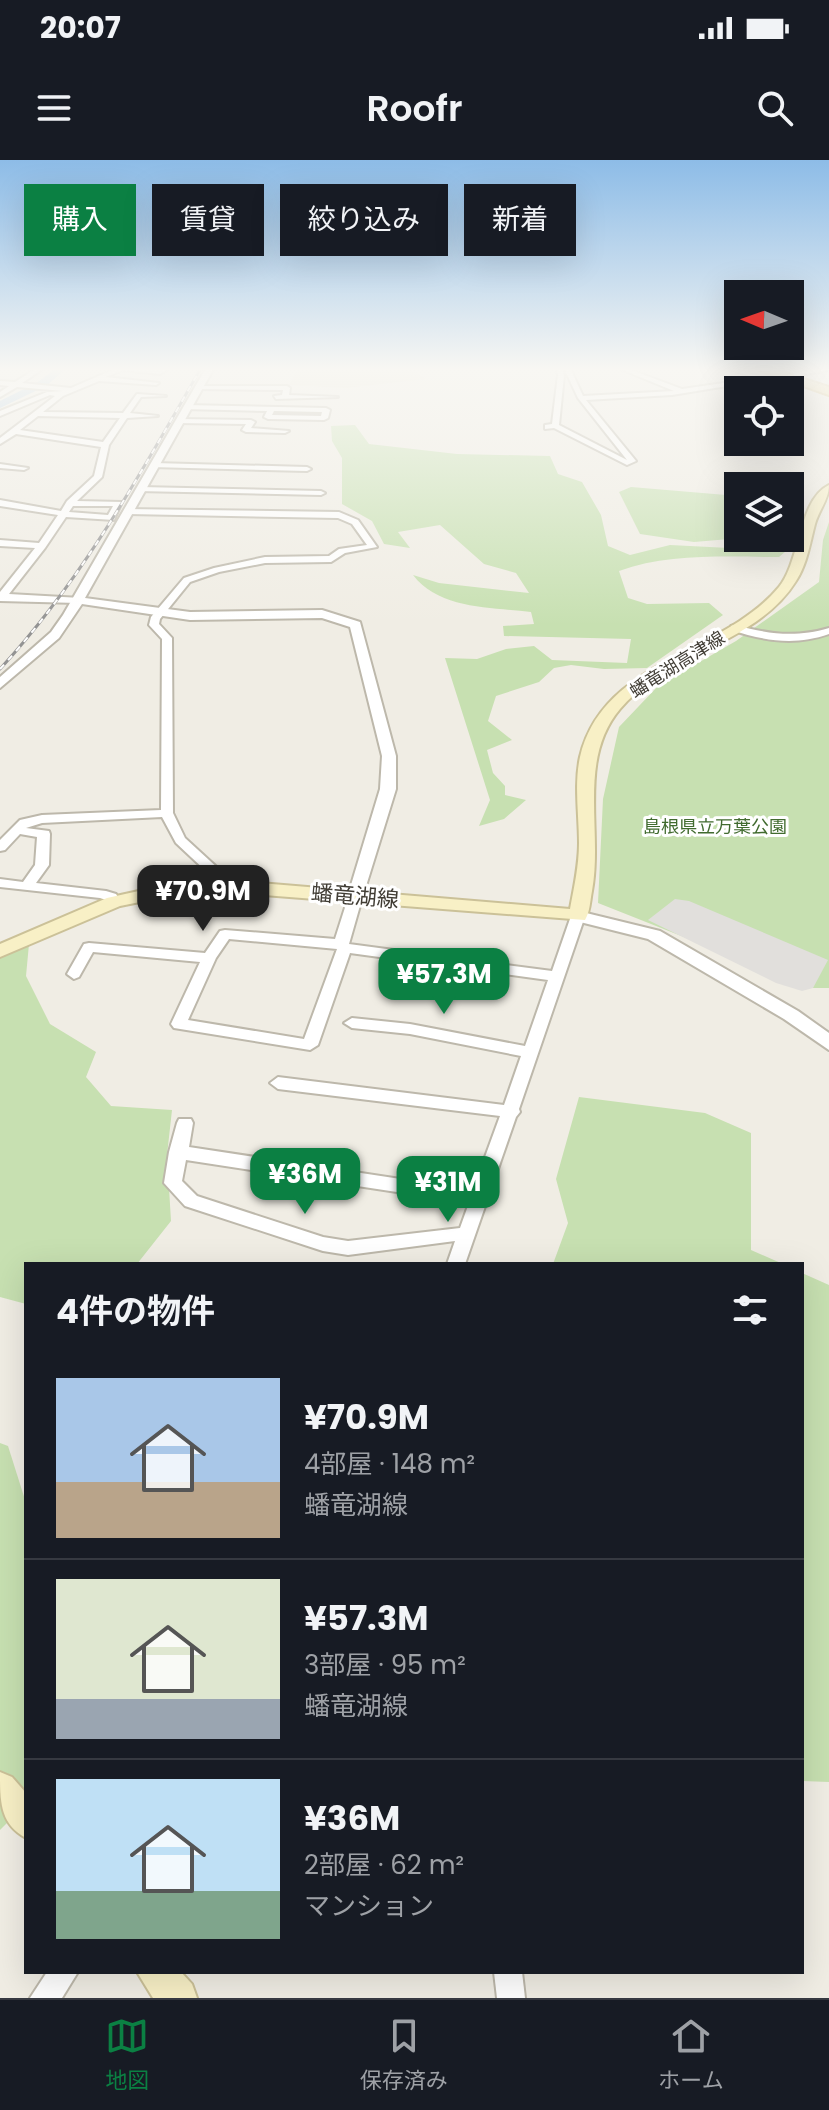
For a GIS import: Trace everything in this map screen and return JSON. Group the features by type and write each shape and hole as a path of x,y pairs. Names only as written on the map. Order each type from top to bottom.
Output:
{"main road":[{"name":"蟠竜湖高津線","path":"578,916 588,859 588,758 596,732 608,712 633,688 735,628 772,602 795,576 802,561 814,510 829,488"},
{"name":"蟠竜湖線","path":"0,951 114,902 184,887 212,885 578,916"},
{"path":"0,1789 24,1818"},
{"path":"158,1974 178,1998"}],"street":[{"path":"1,597 42,546 70,503 98,477 103,454"},
{"path":"0,684 55,635 160,454"},
{"path":"608,454 627,463 632,461 626,454"},
{"path":"154,465 307,469"},
{"path":"0,466 24,468"},
{"path":"140,489 256,488 321,493"},
{"path":"3,506 111,518 119,504 70,503"},
{"path":"128,511 339,515 355,522 373,547 342,551 331,559 265,560 187,580 154,625 167,638 167,813 171,831 179,842 214,871 212,885"},
{"path":"0,543 42,546"},
{"path":"1,597 78,600 160,613 226,617 322,613 348,619 356,625 389,756 390,772 388,789 342,946 310,1045 179,1024 209,958 225,934 342,946 557,976"},
{"path":"735,628 780,639 802,640 829,631"},
{"path":"0,847 24,823 42,819 167,813"},
{"path":"16,830 44,834 42,865 27,886"},
{"path":"0,883 101,894 111,897 114,902"},
{"path":"457,1262 512,1112 578,916 622,924 654,935 791,1015 829,1043"},
{"path":"74,974 89,947 209,958"},
{"path":"352,1023 410,1029 530,1052"},
{"path":"278,1083 512,1112"},
{"path":"185,1123 173,1183 191,1201 323,1244 348,1248 455,1234 466,1236"},
{"path":"177,1152 480,1198"},
{"path":"44,1998 62,1974"},
{"path":"508,1974 511,1998"}],"green space":[{"path":"340,454 550,456 558,474 582,482 601,515 608,546 630,555 670,545 724,548 724,552 785,552 779,557 658,561 619,571 628,598 647,604 709,603 723,615 647,668 604,669 571,665 554,668 539,682 496,696 488,721 512,740 487,750 493,773 505,786 505,795 526,800 504,819 479,826 490,800 445,658 477,659 506,649 534,646 552,660 627,663 631,639 504,636 503,626 534,624 531,612 452,601 437,595 413,575 439,583 529,593 516,573 484,564 440,525 398,532 410,548 384,544 372,521 342,504"},
{"path":"631,487 724,495 724,539 694,542 640,534 619,492"},
{"name":"島根県立万葉公園","path":"829,522 829,988 813,988 598,903 603,799 619,727 658,686 736,641 819,582 823,540"},
{"path":"29,944 26,976 50,1024 96,1052 86,1077 111,1106 172,1110 167,1155 171,1221 139,1262 24,1262 24,1303 0,1297 0,957"},
{"path":"579,1097 705,1113 751,1133 751,1250 778,1262 554,1262 568,1223 556,1179"},
{"path":"804,1274 829,1285 829,1782 804,1781"},
{"path":"0,1443 8,1446 24,1497 24,1799 15,1815 0,1830"}],"shaded area":[{"path":"675,899 689,901 828,960 813,988 802,991 776,983 648,920"}],"railway":[{"path":"0,669 30,635 84,562 151,454"}]}
